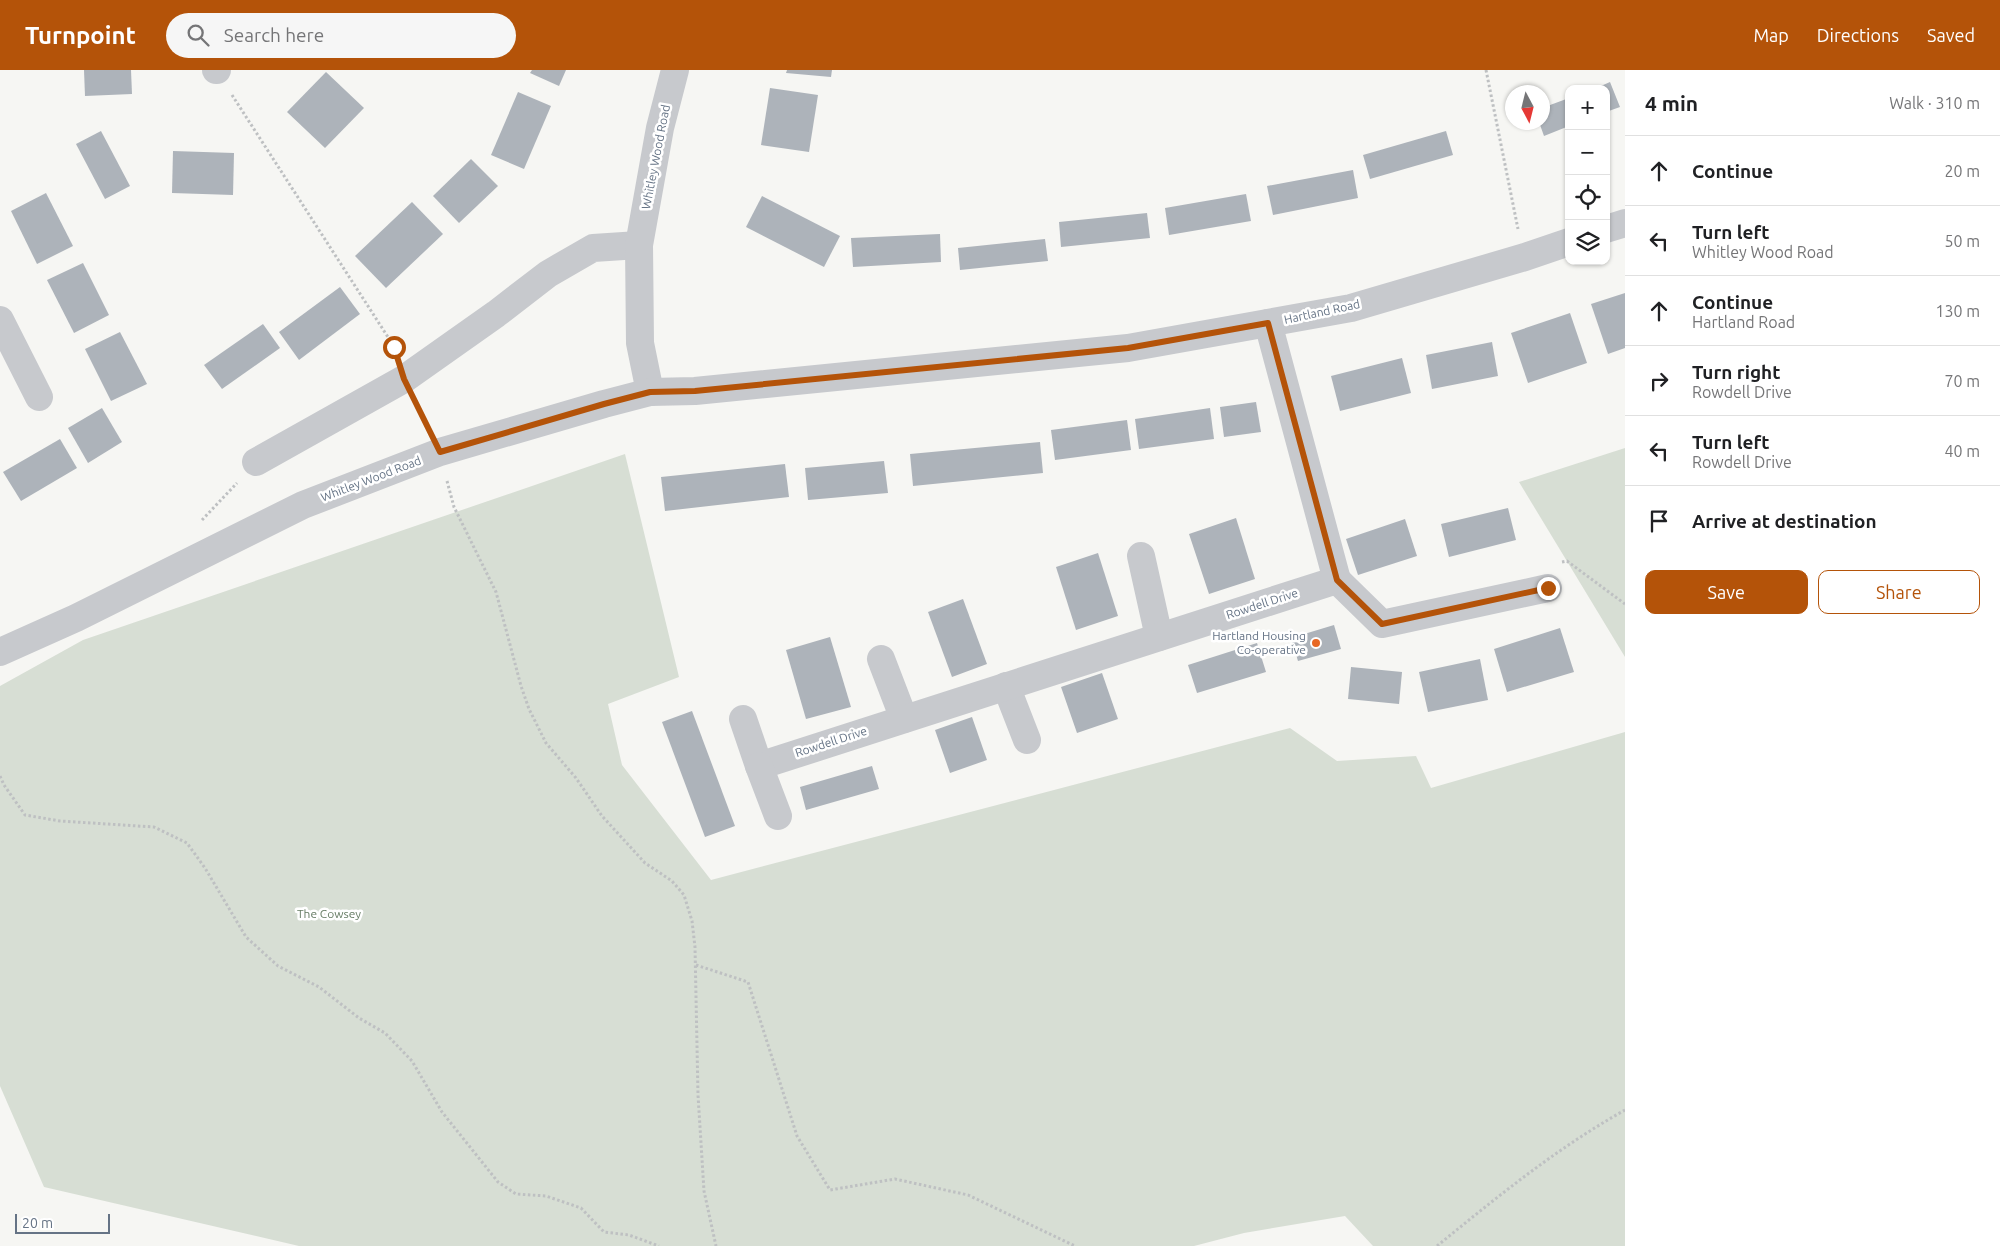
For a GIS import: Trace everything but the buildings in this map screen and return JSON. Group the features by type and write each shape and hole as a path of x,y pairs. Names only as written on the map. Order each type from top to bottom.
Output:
{"street":[{"name":"Whitley Wood Road","path":"0,652 76,618 303,505 440,452 650,392 640,343 639,245 660,128 675,70"},
{"path":"1610,228 1625,223"},
{"name":"Hartland Road","path":"650,392 695,391 1128,348 1351,308 1525,258 1565,243"},
{"path":"256,462 404,379 496,314 548,274 593,248 639,245"},
{"path":"0,320 39,397"},
{"path":"1268,323 1337,580 1382,624 1548,588"},
{"path":"1141,556 1159,637"},
{"name":"Rowdell Drive","path":"759,766 1337,580"},
{"path":"881,659 904,719"},
{"path":"1006,686 1027,740"},
{"path":"743,719 778,816"}],"path":[{"path":"217,70 394,347 404,379 440,452 454,507 496,592 513,661 529,709 546,743 576,778 602,816 645,863 672,881 684,895 692,921 695,965 700,1134 704,1191 716,1246"},
{"path":"1486,70 1525,258"},
{"path":"1567,561 1625,604"},
{"path":"0,776 4,786 25,815 60,821 154,827 187,843 205,868 246,937 278,966 319,987 359,1018 385,1033 412,1061 426,1088 442,1112 498,1182 516,1194 546,1196 581,1208 604,1232 629,1235 659,1246"},
{"path":"695,965 748,982 797,1136 830,1190 895,1179 968,1194 1075,1246"},
{"path":"1437,1246 1545,1160 1594,1127 1625,1110"}],"green space":[{"path":"1625,448 1625,657 1519,482"},
{"name":"The Cowsey","path":"625,454 679,677 608,704 622,765 711,880 1290,728 1337,761 1416,756 1431,788 1625,732 1625,1246 1373,1246 1345,1216 1244,1233 1194,1246 299,1246 44,1187 0,1086 0,686 83,640"}],"place":[{"name":"Hartland Housing Co-operative","path":"1316,643"}],"route":[{"path":"394,347 404,379 440,452 650,392 695,391 1128,348 1268,323 1337,580 1382,624 1548,588"}]}
